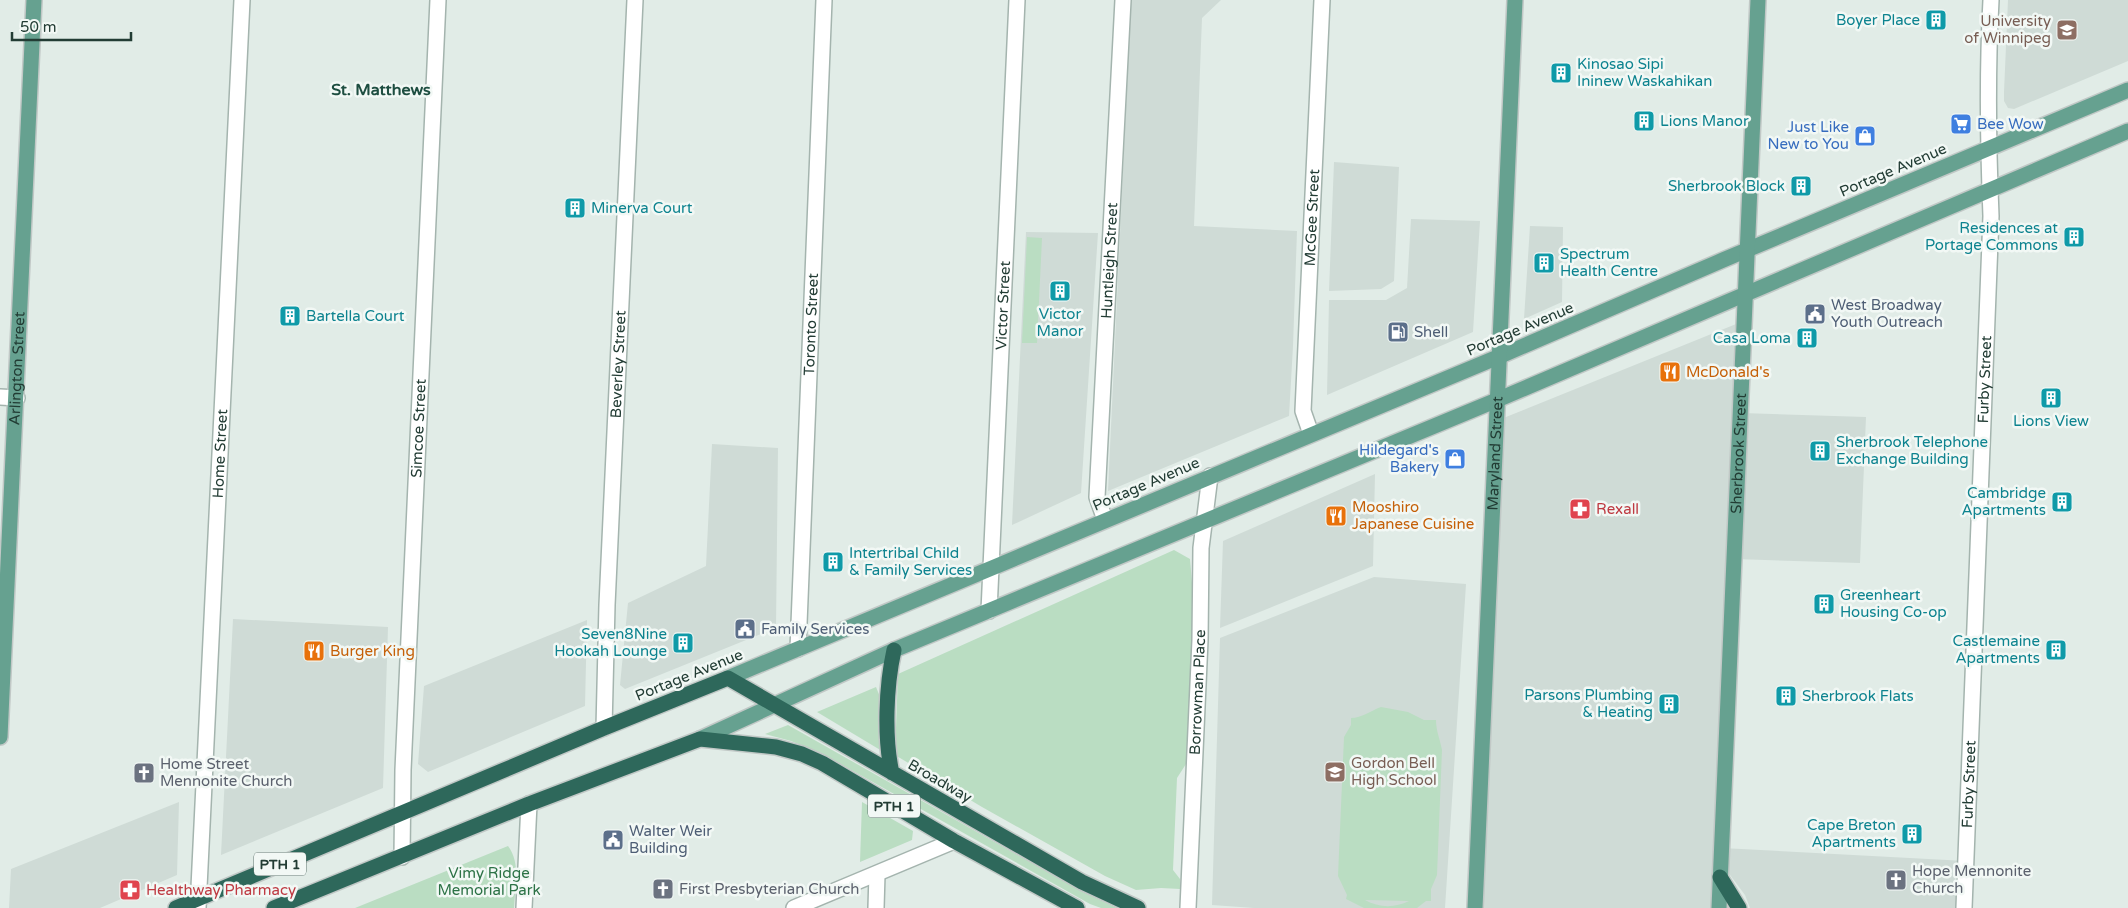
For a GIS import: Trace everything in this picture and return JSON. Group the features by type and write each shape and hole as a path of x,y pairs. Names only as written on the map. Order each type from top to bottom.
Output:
{"highway":[{"path":"892,773 888,755 889,674 894,650"},
{"name":"Portage Avenue","path":"176,908 198,904 402,812 728,678"},
{"name":"Broadway","path":"728,678 1082,882 1138,908"},
{"name":"PTH 1","path":"274,908 529,804 700,739 755,744 802,754 822,763 954,841 1077,908"},
{"path":"1720,877 1738,908"}],"main road":[{"name":"Arlington Street","path":"0,737 34,0"},
{"name":"Maryland Street","path":"1475,908 1498,357 1516,0"},
{"name":"Sherbrook Street","path":"1719,908 1758,0"},
{"name":"Portage Avenue","path":"728,678 1498,357 2128,90"},
{"path":"700,739 894,650 1497,400 2128,131"}],"street":[{"name":"Home Street","path":"198,904 242,0"},
{"name":"Simcoe Street","path":"402,856 402,812 438,0"},
{"name":"Beverley Street","path":"604,728 606,605 634,0"},
{"name":"Toronto Street","path":"798,649 824,0"},
{"name":"Victor Street","path":"989,611 1016,0"},
{"name":"Huntleigh Street","path":"1105,520 1097,497 1123,0"},
{"name":"McGee Street","path":"1311,434 1303,411 1322,0"},
{"name":"Furby Street","path":"1964,908 1991,216 1987,70 1991,0"},
{"path":"0,397 17,398"},
{"name":"Borrowman Place","path":"1188,908 1200,640 1201,548 1210,476"},
{"path":"524,908 529,804"},
{"path":"794,908 954,841"},
{"path":"876,908 877,874"}],"shaded area":[{"path":"1131,0 1221,0 1202,18 1194,226 1297,231 1293,346 1289,416 1108,491"},
{"name":"University of Winnipeg","path":"2008,0 2128,0 2128,61 2014,109 2008,108 2004,101 2004,92"},
{"path":"1334,162 1399,167 1394,281 1381,289 1329,291"},
{"path":"1411,219 1480,221 1473,332 1327,395 1329,300 1386,300 1407,288"},
{"name":"Spectrum Health Centre","path":"1530,226 1563,227 1562,302 1524,319"},
{"path":"1026,232 1098,233 1081,493 1012,525"},
{"path":"1746,320 1742,413 1866,417 1860,563 1735,559 1722,848 1966,861 1964,908 1750,908 1745,895 1721,863 1719,908 1475,908 1496,421"},
{"path":"712,444 778,448 776,628 625,689 620,685 628,603 706,566"},
{"path":"1375,474 1373,566 1220,628 1223,541"},
{"name":"Gordon Bell High School","path":"1374,577 1466,584 1445,908 1254,908 1212,905 1220,638"},
{"path":"233,619 388,627 383,788 221,855"},
{"path":"587,620 585,706 428,772 418,764 424,686"},
{"path":"179,802 177,875 100,908 9,908 11,869"}],"green space":[{"path":"1027,237 1042,238 1037,343 1022,343"},
{"path":"1174,550 1190,559 1198,654 1186,764 1177,778 1173,870 1180,879 1180,889 1136,890 1105,876 982,807 895,755 898,674"},
{"path":"876,687 882,702 882,751 817,712"},
{"path":"1381,707 1408,712 1424,720 1436,720 1442,750 1437,875 1431,889 1431,901 1426,901 1417,908 1364,908 1346,899 1347,895 1338,876 1344,737 1351,725 1351,718 1362,716","holes":["1365,900 1409,901 1387,906 1376,905"]},
{"path":"788,725 1083,892 1117,908 1101,908 1090,904 821,753 791,741 765,734"},
{"path":"862,802 913,831 912,840 860,862"},
{"name":"Vimy Ridge Memorial Park","path":"508,846 515,860 516,868 514,908 355,908"}],"place":[{"name":"Boyer Place","path":"1936,20"},
{"name":"University of Winnipeg","path":"2067,30"},
{"name":"Kinosao Sipi Ininew Waskahikan","path":"1561,73"},
{"name":"Lions Manor","path":"1644,121"},
{"name":"Bee Wow","path":"1961,124"},
{"name":"Just Like New to You","path":"1865,136"},
{"name":"Sherbrook Block","path":"1801,186"},
{"name":"Minerva Court","path":"575,208"},
{"name":"Residences at Portage Commons","path":"2074,237"},
{"name":"Spectrum Health Centre","path":"1544,263"},
{"name":"Victor Manor","path":"1060,291"},
{"name":"West Broadway Youth Outreach","path":"1815,314"},
{"name":"Bartella Court","path":"290,316"},
{"name":"Shell","path":"1398,332"},
{"name":"Casa Loma","path":"1807,338"},
{"name":"McDonald's","path":"1670,372"},
{"name":"Lions View","path":"2051,398"},
{"name":"Sherbrook Telephone Exchange Building","path":"1820,451"},
{"name":"Hildegard's Bakery","path":"1455,459"},
{"name":"Cambridge Apartments","path":"2062,502"},
{"name":"Rexall","path":"1580,509"},
{"name":"Mooshiro Japanese Cuisine","path":"1336,516"},
{"name":"Intertribal Child & Family Services","path":"833,562"},
{"name":"Greenheart Housing Co-op","path":"1824,604"},
{"name":"Family Services","path":"745,629"},
{"name":"Seven8Nine Hookah Lounge","path":"683,643"},
{"name":"Castlemaine Apartments","path":"2056,650"},
{"name":"Burger King","path":"314,651"},
{"name":"Sherbrook Flats","path":"1786,696"},
{"name":"Parsons Plumbing & Heating","path":"1669,704"},
{"name":"Gordon Bell High School","path":"1335,772"},
{"name":"Home Street Mennonite Church","path":"144,773"},
{"name":"Cape Breton Apartments","path":"1912,834"},
{"name":"Walter Weir Building","path":"613,840"},
{"name":"Hope Mennonite Church","path":"1896,880"},
{"name":"First Presbyterian Church","path":"663,889"},
{"name":"Healthway Pharmacy","path":"130,890"}],"district":[{"name":"St. Matthews","path":"381,90"}]}
